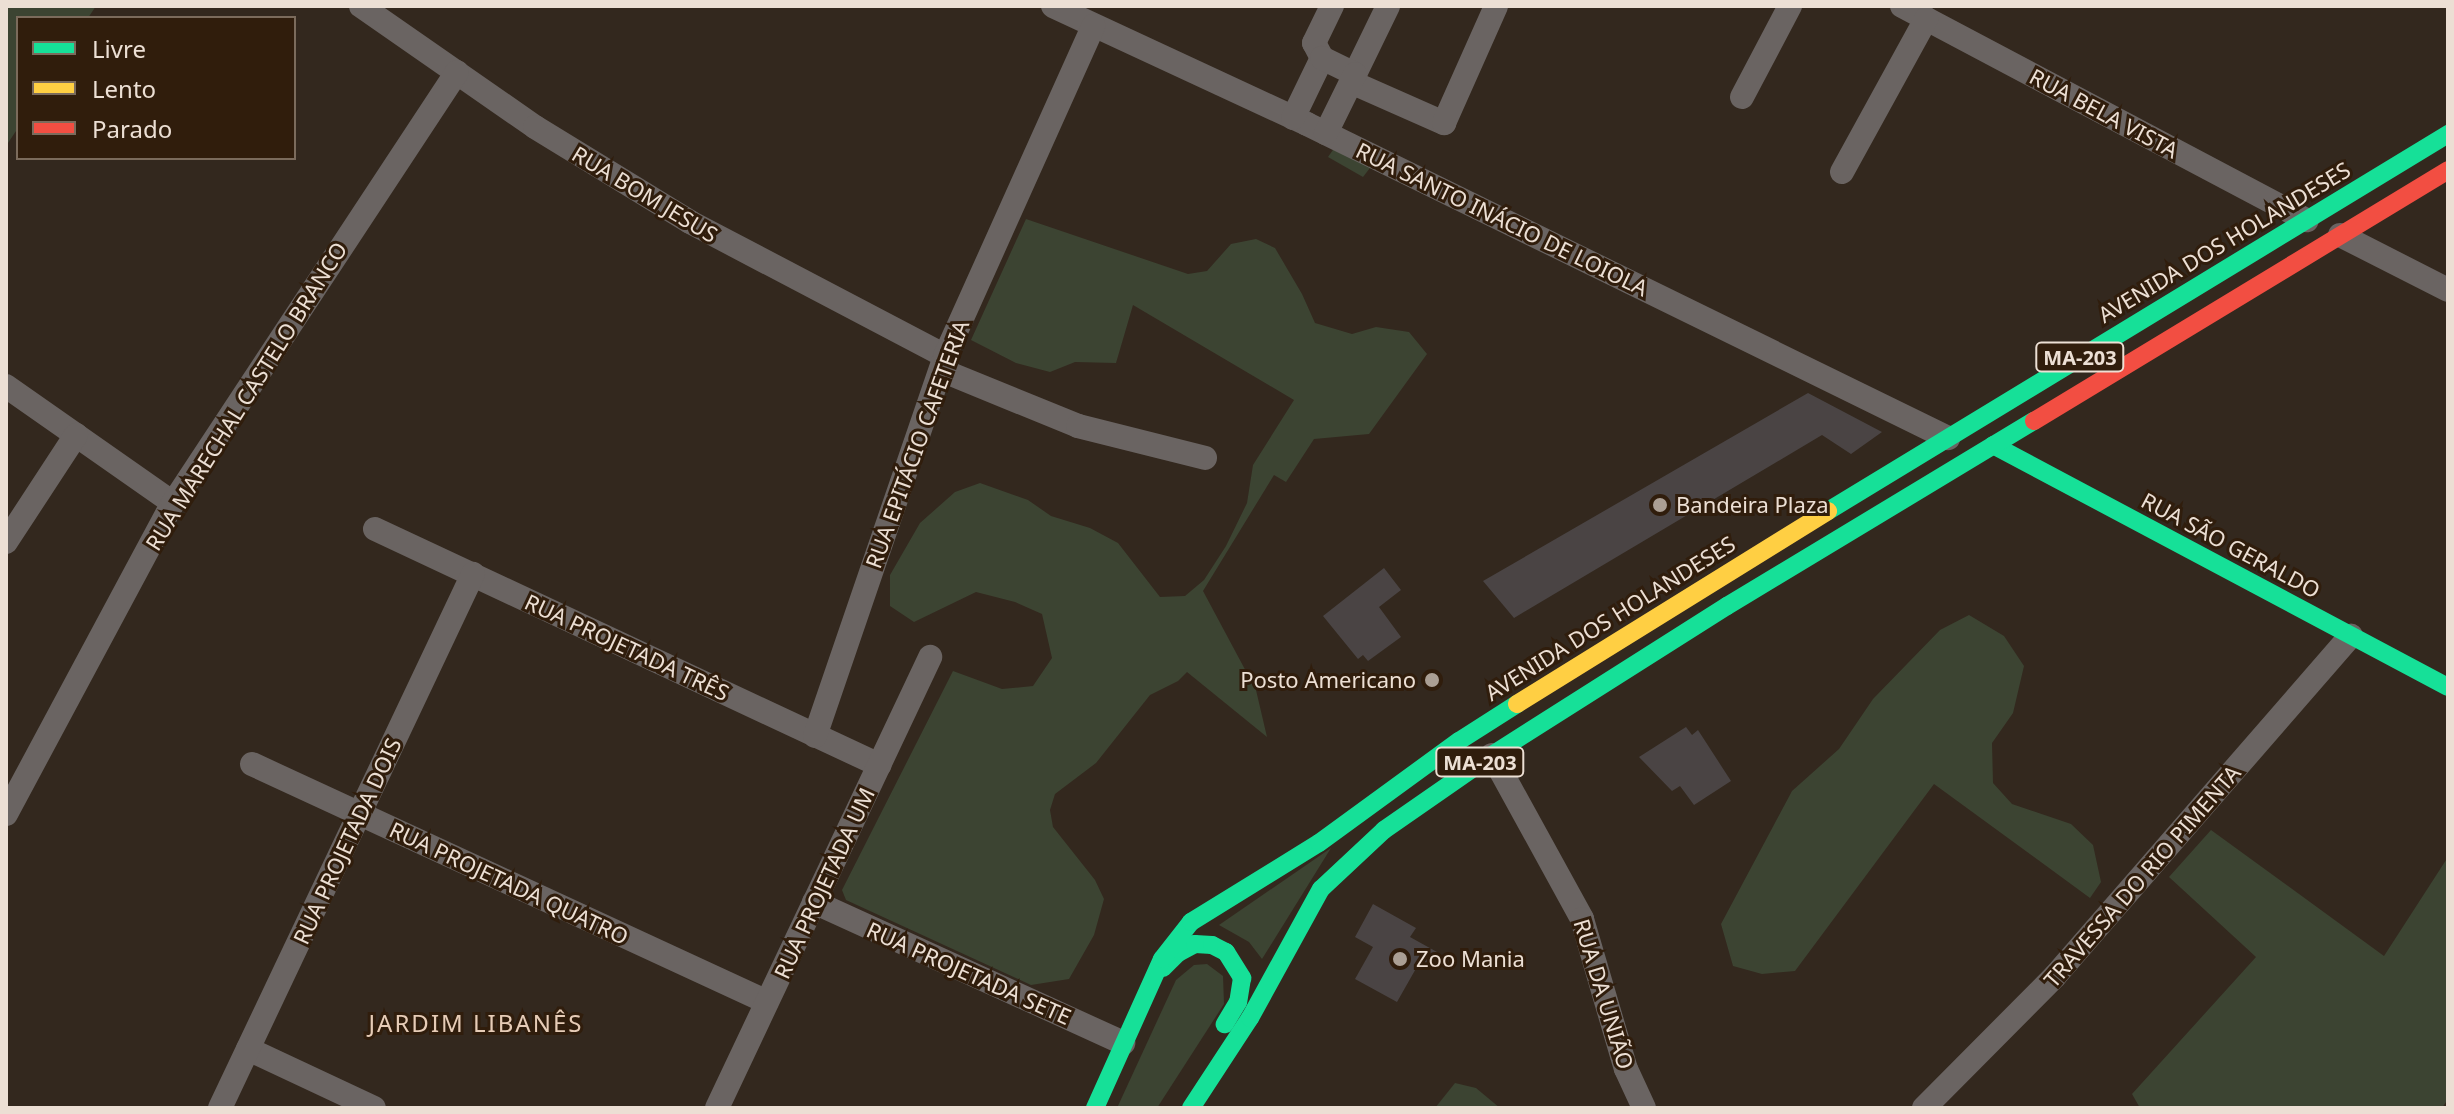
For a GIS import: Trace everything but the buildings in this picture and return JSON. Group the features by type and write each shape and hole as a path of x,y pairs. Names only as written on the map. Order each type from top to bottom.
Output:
{"main road":[{"name":"AVENIDA DOS HOLANDESES","path":"1095,1108 1166,951 1191,922 1319,843 1459,741 1948,438 2448,134"},
{"name":"MA-203","path":"1191,1108 1250,1018 1326,882 1384,830 1492,755 1727,606 2448,170"},
{"name":"RUA SÃO GERALDO","path":"1993,445 2448,687"},
{"path":"1144,997 1172,958 1195,944 1220,948 1240,971 1238,1002 1175,1108"}],"street":[{"name":"RUA BOM JESUS","path":"361,6 535,127 690,222 943,363 1078,426 1205,458"},
{"name":"RUA SANTO INÁCIO DE LOIOLA","path":"1053,6 1326,133 1948,438"},
{"path":"1332,6 1314,43 1322,58 1353,78 1444,123 1496,6"},
{"path":"1326,133 1388,6"},
{"path":"1742,97 1790,6"},
{"name":"RUA BELA VISTA","path":"1902,6 2307,220"},
{"path":"1842,172 1926,19"},
{"name":"RUA EPITÁCIO CAFETERIA","path":"815,736 943,363 1093,26"},
{"path":"1293,118 1322,58"},
{"name":"RUA MARECHAL CASTELO BRANCO","path":"6,814 173,503 457,72"},
{"path":"2340,235 2448,290"},
{"path":"6,386 173,503"},
{"path":"6,542 76,435"},
{"name":"RUA PROJETADA TRÊS","path":"375,529 879,765"},
{"name":"RUA PROJETADA DOIS","path":"220,1108 473,574"},
{"name":"TRAVESSA DO RIO PIMENTA","path":"1924,1108 2055,976 2351,636"},
{"name":"RUA PROJETADA UM","path":"717,1108 930,657"},
{"name":"RUA DA UNIÃO","path":"1492,755 1582,919 1626,1069 1644,1108"},
{"name":"RUA PROJETADA QUATRO","path":"252,764 767,1002"},
{"name":"RUA PROJETADA SETE","path":"814,902 1123,1043"},
{"path":"248,1049 374,1108"}],"green space":[{"path":"6,6 96,6 89,16 16,16 16,131 6,146"},
{"path":"1335,147 1373,164 1363,177 1328,157"},
{"path":"1026,219 1188,274 1207,271 1231,244 1256,239 1275,248 1315,323 1352,334 1376,327 1409,332 1427,354 1369,434 1314,439 1286,482 1274,475 1203,591 1256,690 1267,737 1187,672 1178,681 1150,695 1096,763 1055,794 1050,810 1053,827 1095,880 1104,899 1094,935 1069,979 1031,985 846,900 842,890 953,671 1002,689 1033,686 1052,658 1042,614 1015,602 976,592 914,622 890,606 890,575 920,523 955,492 980,483 1028,500 1051,516 1090,528 1118,543 1160,597 1185,596 1204,580 1226,546 1247,503 1253,465 1294,400 1133,305 1116,363 1075,362 1050,372 1016,363 971,340"},
{"path":"1969,615 2004,636 2024,666 2013,713 1992,743 1993,783 2012,804 2071,824 2093,845 2101,882 2090,898 1934,784 1795,971 1762,974 1733,966 1721,924 1792,791 1839,749 1873,699 1940,630"},
{"path":"2211,830 2384,956 2448,857 2448,1099 2442,1108 2140,1108 2132,1094 2256,957 2169,877"},
{"path":"1331,848 1262,959 1249,942 1219,925"},
{"path":"1207,964 1223,976 1224,1004 1157,1108 1117,1108 1176,980 1194,965"},
{"path":"1455,1083 1476,1088 1500,1108 1435,1108"}],"traffic: fast":[{"path":"1828,511 2448,134"},
{"path":"1191,1108 1250,1018 1321,889 1384,830 1492,755 1727,606 2034,421"},
{"path":"1993,445 2448,687"},
{"path":"1095,1108 1162,959 1191,922 1319,843 1459,741 1517,704"},
{"path":"1163,968 1178,953 1195,944 1212,945 1226,952 1242,978 1238,1002 1225,1024"}],"traffic: slow":[{"path":"1517,704 1828,511"}],"traffic: jam":[{"path":"2034,421 2448,170"}],"place":[{"name":"Bandeira Plaza","path":"1660,505"},
{"name":"Posto Americano","path":"1432,680"},
{"name":"Zoo Mania","path":"1400,959"}],"district":[{"name":"JARDIM LIBANÊS","path":"476,1023"}]}
